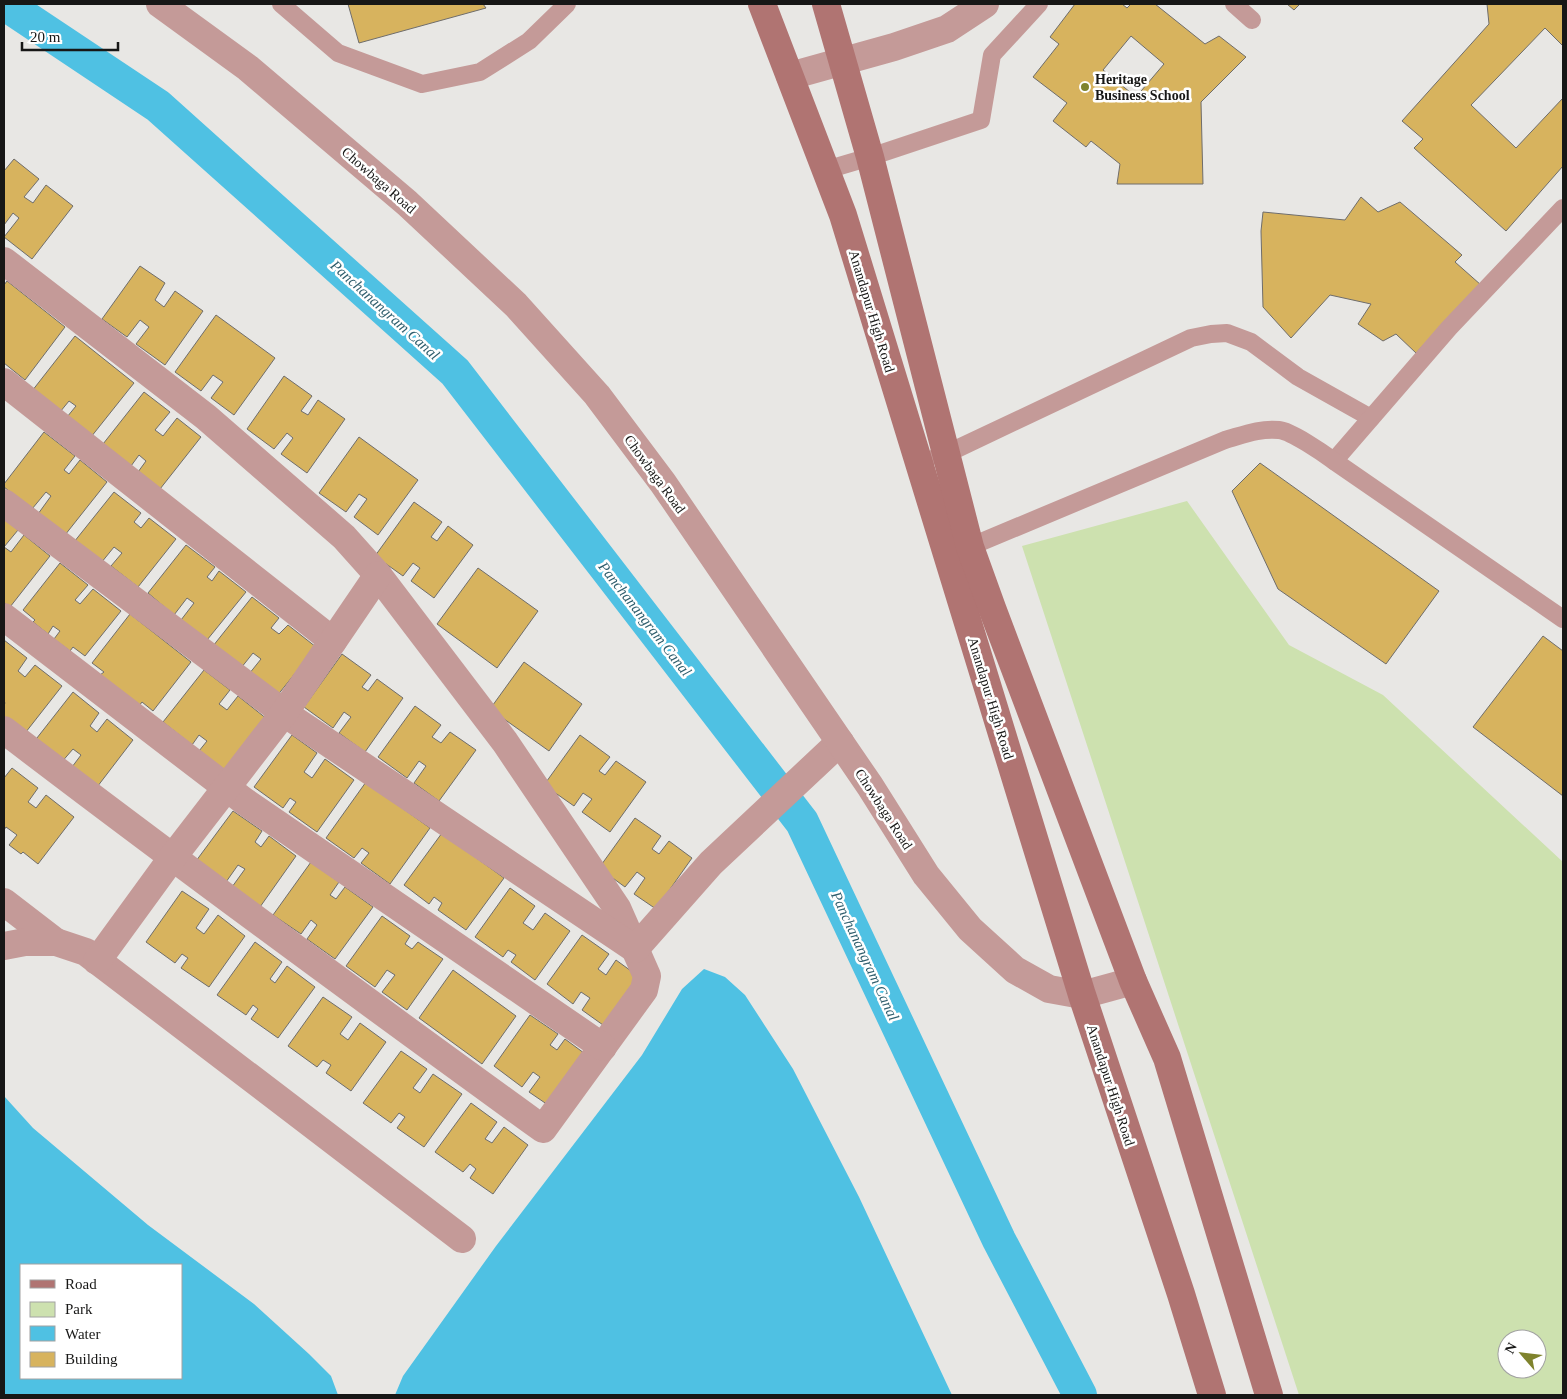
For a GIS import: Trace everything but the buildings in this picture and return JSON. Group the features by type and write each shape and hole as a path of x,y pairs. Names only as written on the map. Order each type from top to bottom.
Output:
{"main road":[{"name":"Anandapur High Road","path":"762,4 843,215 918,460 959,552 996,618 1134,981 1167,1058 1269,1395"},
{"name":"Anandapur High Road","path":"826,4 844,61 870,157 946,454 959,552 1082,995 1181,1294 1212,1395"}],"street":[{"name":"Chowbaga Road","path":"160,4 248,68 407,203 522,312 597,395 658,476 870,786 926,875 970,929 1015,970 1049,989 1082,995"},
{"path":"790,76 894,47 946,29 985,4"},
{"path":"4,261 206,417 344,537 378,575 504,742 618,908 646,976 644,990 543,1129 172,858 4,730"},
{"path":"4,382 333,641"},
{"path":"4,503 284,714 635,949"},
{"path":"97,961 172,858 284,714 378,575"},
{"path":"4,617 227,788 603,1047"},
{"path":"635,949 711,863 840,742"},
{"path":"4,902 56,942"},
{"path":"4,946 25,942 56,942 86,952 462,1238"},
{"path":"1082,995 1134,981"}],"lane":[{"path":"281,4 338,52 422,84 480,72 529,41 567,4"},
{"path":"826,170 981,120 992,55 1039,4"},
{"path":"1234,4 1252,20"},
{"path":"1334,461 1449,328 1563,208"},
{"path":"918,460 946,454 1191,338 1211,334 1227,333 1251,342 1298,377 1371,418"},
{"path":"959,552 1225,440 1254,431 1281,430 1334,461 1563,619"}],"green space":[{"path":"1187,501 1289,645 1383,695 1563,862 1563,1395 1299,1395 1022,546"}],"water":[{"path":"704,969 725,977 745,995 793,1069 859,1197 952,1395 395,1395 403,1376 496,1246 642,1055 682,989"},
{"path":"4,1096 33,1128 148,1225 254,1304 331,1376 338,1395 4,1395"}],"waterway":[{"name":"Panchanangram Canal","path":"5,4 158,106 455,372 802,822 999,1240 1080,1395"}],"place":[{"name":"Heritage Business School","path":"1085,87"}]}
